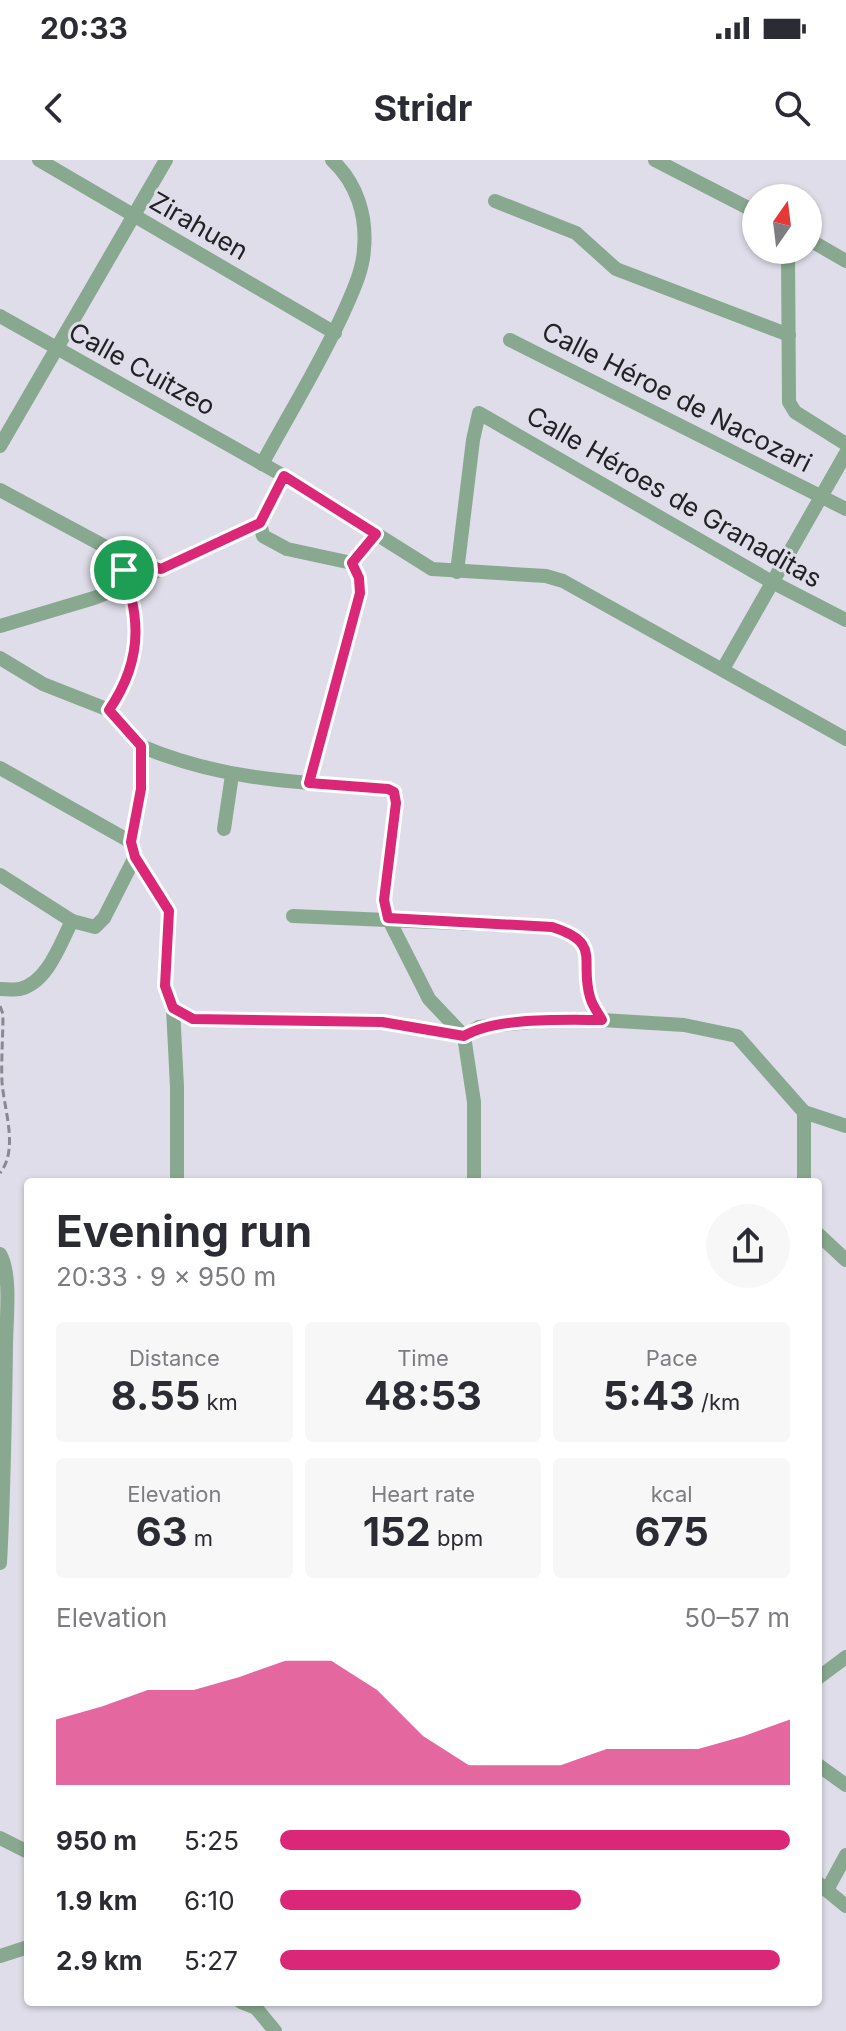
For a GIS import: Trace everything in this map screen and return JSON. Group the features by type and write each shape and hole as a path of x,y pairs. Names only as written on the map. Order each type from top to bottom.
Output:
{"street":[{"name":"Zirahuen","path":"39,160 335,333"},
{"path":"0,446 166,160"},
{"path":"262,464 335,333 357,280 364,250 363,208 341,169 332,160"},
{"path":"655,160 742,205"},
{"path":"495,201 576,233 616,269 789,335"},
{"path":"822,247 846,261"},
{"path":"788,264 789,402 795,412 846,444"},
{"name":"Calle Cuitzeo","path":"0,316 284,476 432,569 526,574 563,581 846,739"},
{"name":"Calle Héroe de Nacozari","path":"510,340 846,509"},
{"name":"Calle Héroes de Granaditas","path":"457,572 479,413 772,582 846,620"},
{"path":"723,669 846,453"},
{"path":"0,626 130,584 260,523 284,476"},
{"path":"0,490 117,553 161,569"},
{"path":"260,523 263,536 276,545 352,563"},
{"path":"352,563 376,534"},
{"path":"109,710 122,691 134,661 137,630 130,584 117,553"},
{"path":"309,783 360,593 359,578 352,563"},
{"path":"0,658 43,684 109,710 141,746 178,762 232,775 394,792 396,803 384,900 388,918 429,999 464,1036 474,1102 474,1178"},
{"path":"0,875 72,921 95,927 104,918 133,849 141,789 141,746"},
{"path":"0,768 133,849 169,911 165,986 173,1008 177,1178"},
{"path":"224,829 232,775"},
{"path":"293,916 552,927 573,934 587,950 590,997 602,1020"},
{"path":"0,989 20,989 35,982 46,970 72,921"},
{"path":"173,1008 193,1019 382,1022 464,1036 479,1027 550,1020 684,1025 737,1036 804,1112 846,1126"},
{"path":"804,1112 804,1178"},
{"path":"822,1238 846,1260"},
{"path":"0,1254 5,1264 6,1307 4,1504 0,1563"},
{"path":"822,1675 846,1657"},
{"path":"822,1768 846,1785"},
{"path":"0,1838 24,1850"},
{"path":"846,1855 822,1886 846,1906"},
{"path":"0,1956 24,1948"},
{"path":"251,2006 275,2031"}],"path":[{"path":"0,1006 3,1014 2,1083 10,1142 0,1173"}],"route":[{"path":"284,476 376,534 352,563 359,578 360,593 309,783 394,792 396,803 384,900 388,918 552,927 573,934 587,950 590,997 602,1020 550,1020 479,1027 464,1036 382,1022 193,1019 173,1008 165,986 169,911 135,857 131,842 141,789 141,746 109,710 122,691 134,661 137,630 130,584 124,570 117,553 161,569 260,523 284,476"}]}
